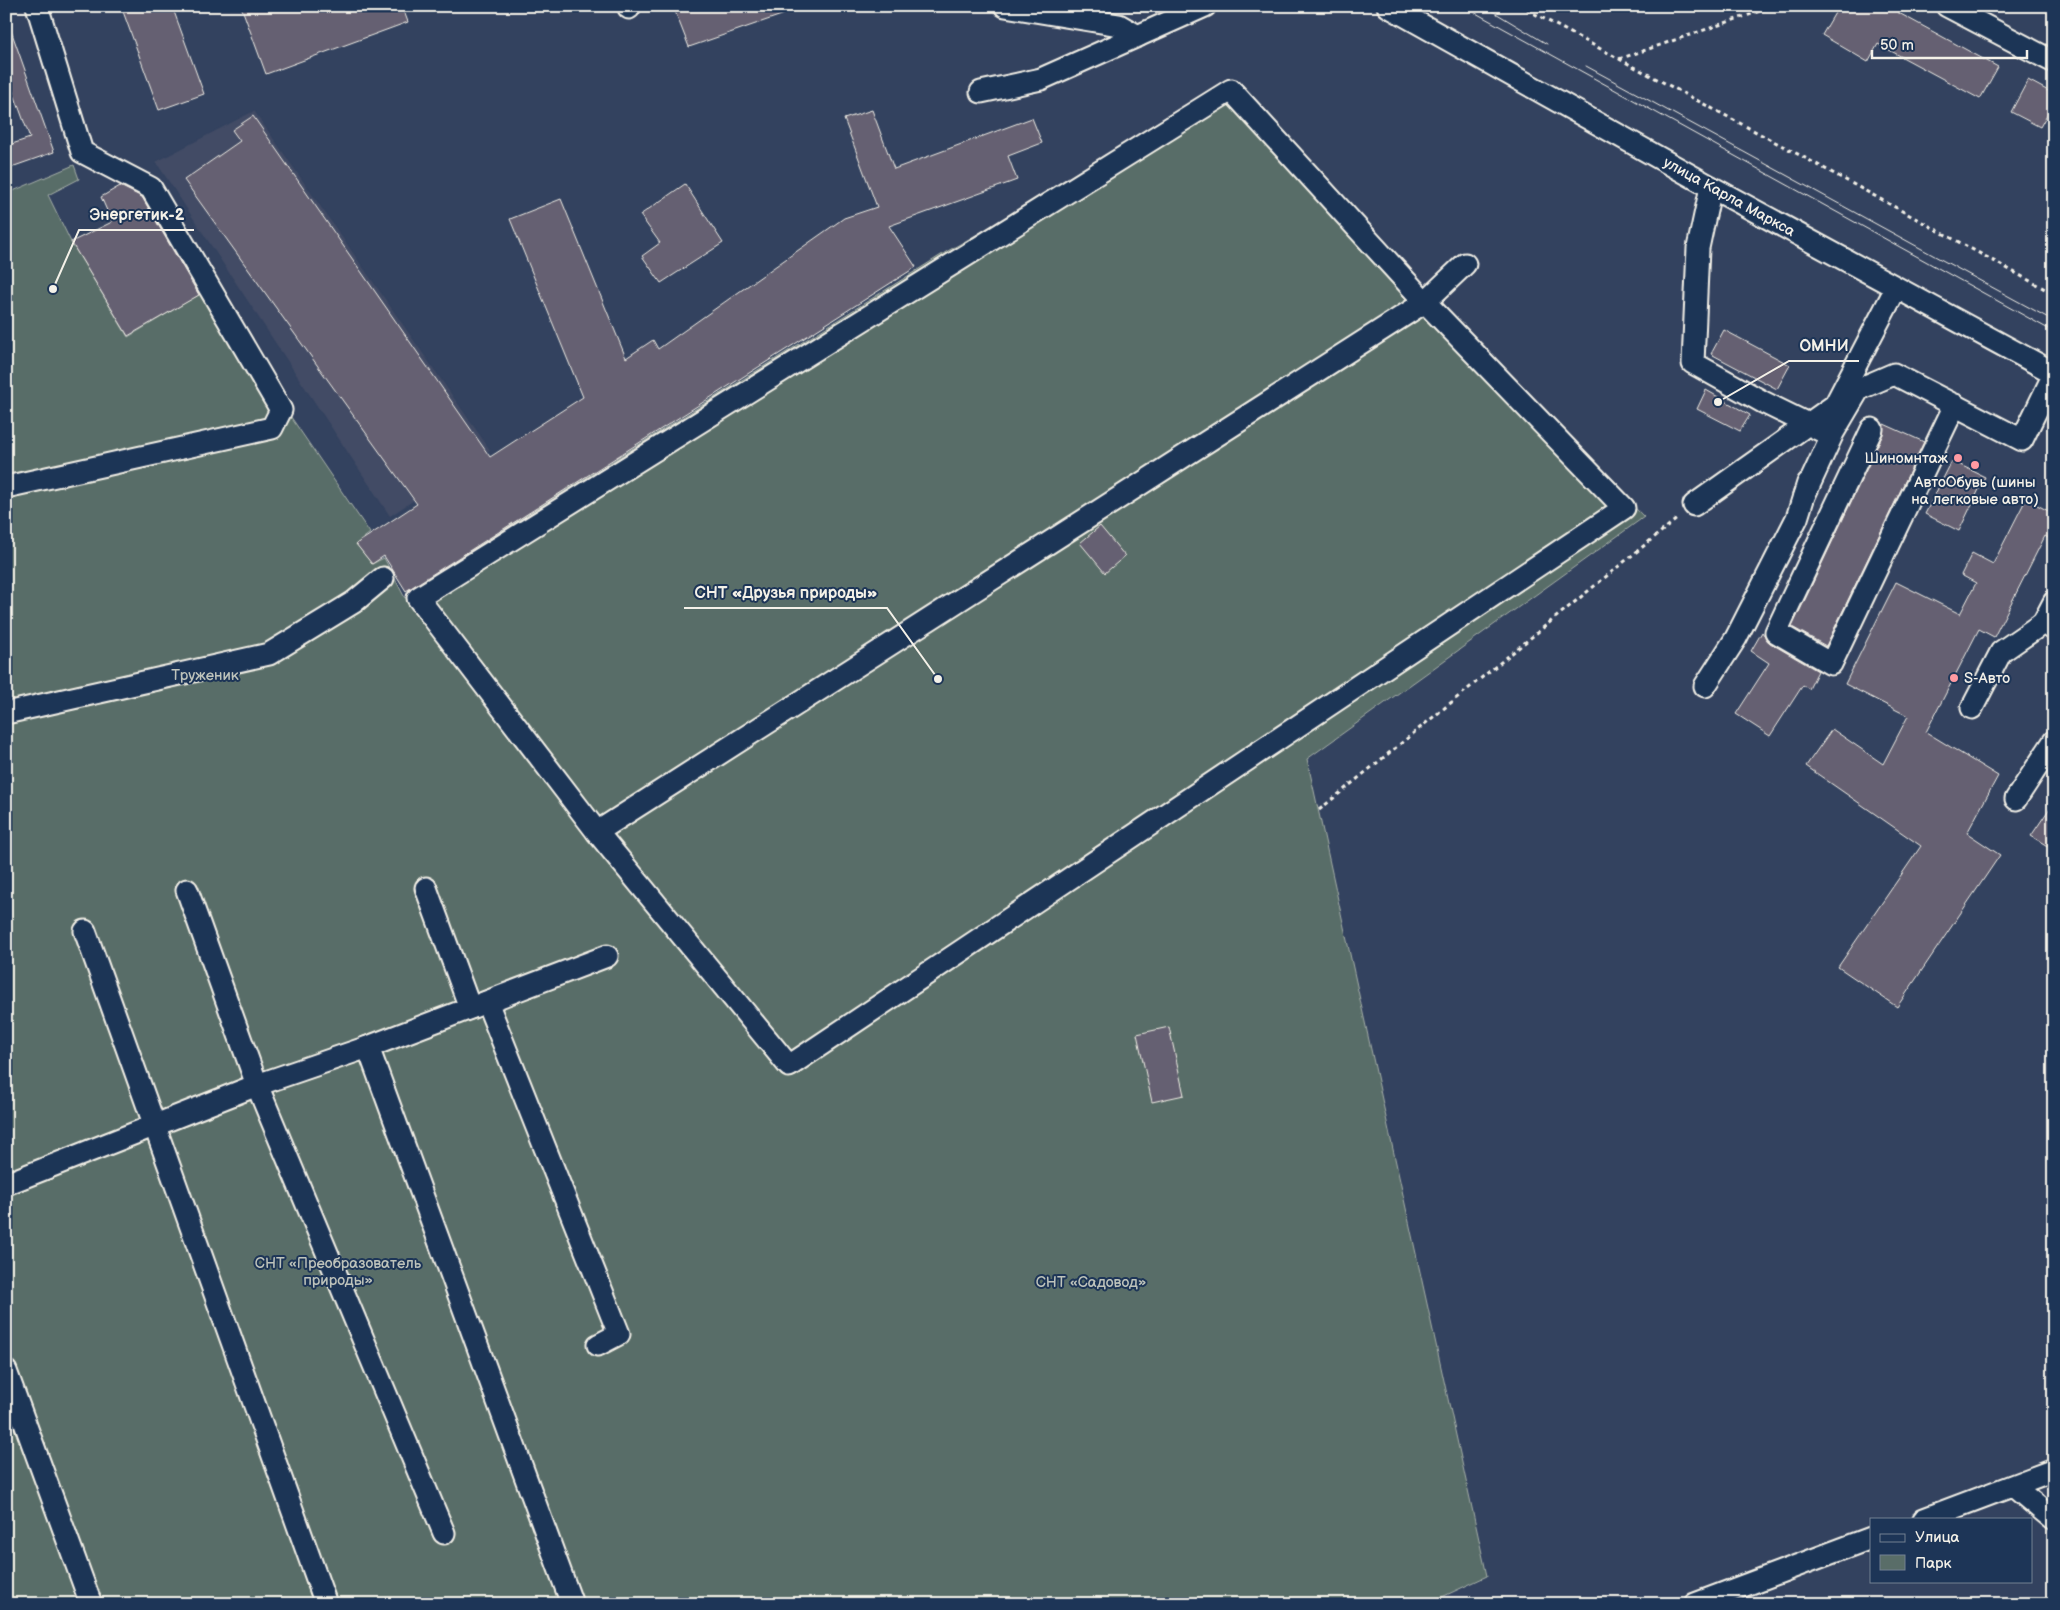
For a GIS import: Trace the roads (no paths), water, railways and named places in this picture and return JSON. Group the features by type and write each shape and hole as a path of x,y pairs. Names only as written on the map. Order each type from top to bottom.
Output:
{"street":[{"path":"6,487 272,428 282,410 151,188 82,152 37,6"},
{"path":"1005,6 1119,25 1138,36"},
{"path":"981,92 1041,79 1205,6"},
{"path":"1947,6 2054,62"},
{"name":"улица Карла Маркса","path":"1397,9 1711,188 2054,373"},
{"path":"1231,90 1425,302 1624,508 790,1066 597,832 418,598 1231,90"},
{"path":"1711,188 1698,248 1693,363 1814,427"},
{"path":"597,832 1425,302 1465,264"},
{"path":"1694,505 1814,427 1835,405 1896,288"},
{"path":"1804,496 1833,433 1859,389 1894,374 2022,440 2054,373"},
{"path":"1872,429 1776,632 1831,664 1955,405"},
{"path":"1705,686 1736,638 1798,518 1804,496 1814,427"},
{"path":"6,713 269,654 354,602 383,578"},
{"path":"1972,708 2001,652 2048,626 2054,602"},
{"path":"2016,799 2054,741"},
{"path":"426,888 479,1005 620,1334 598,1345"},
{"path":"187,890 257,1085 444,1533"},
{"path":"85,931 326,1604"},
{"path":"6,1184 257,1085 368,1047 607,956"},
{"path":"368,1047 572,1604"},
{"path":"6,1371 91,1604"},
{"path":"1927,1518 2054,1470"},
{"path":"2012,1486 2054,1520"},
{"path":"1695,1604 1870,1538"}],"tram line":[{"path":"1463,6 2054,332"},
{"path":"1484,6 1547,44"},
{"path":"1586,66 2054,321"}],"place":[{"name":"Энергетик-2","path":"53,289"},
{"name":"ОМНИ","path":"1718,402"},
{"name":"Шиномнтаж","path":"1958,458"},
{"name":"АвтоОбувь (шины на легковые авто)","path":"1975,465"},
{"name":"S-Авто","path":"1954,678"},
{"name":"СНТ «Друзья природы»","path":"938,679"}],"park label":[{"name":"Труженик","path":"205,675"},
{"name":"СНТ «Преобразователь природы»","path":"338,1272"},
{"name":"СНТ «Садовод»","path":"1091,1282"}]}
